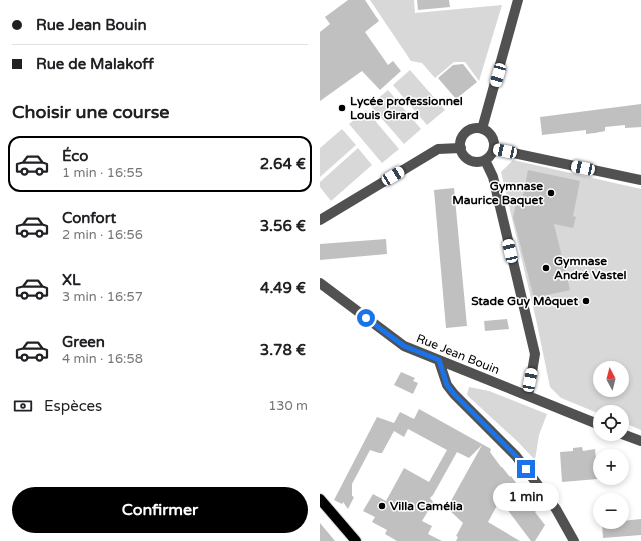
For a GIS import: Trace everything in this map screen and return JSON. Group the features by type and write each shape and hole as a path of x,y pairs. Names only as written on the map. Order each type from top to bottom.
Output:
{"main road":[{"path":"320,499 356,541"}],"street":[{"path":"482,128 518,0"},
{"path":"475,128 482,128 487,130 492,137 494,149 490,156 484,160 470,160 465,156 461,148 461,140 465,133 475,128"},
{"path":"320,220 438,149 461,148"},
{"path":"494,149 641,180"},
{"path":"484,160 493,177 535,354 528,396"},
{"name":"Rue Jean Bouin","path":"320,284 404,346 593,422"},
{"path":"439,360 447,385 454,394 516,456 556,509 574,541"},
{"path":"629,437 641,441"}],"shaded area":[{"path":"370,0 414,0 415,13 502,5 479,81 465,62 454,62 435,78 422,63 411,61"},
{"path":"410,70 445,110 427,125 393,85"},
{"path":"388,90 421,129 404,144 370,105"},
{"path":"366,110 399,149 382,163 349,124"},
{"path":"342,129 356,145 320,177 320,148"},
{"path":"358,148 372,165 331,201 320,187 320,182"},
{"name":"Stade Guy Môquet","path":"513,160 641,189 641,430 629,425 629,405 593,405 593,411 561,398 550,387 536,319 501,172"},
{"path":"469,387 489,391 547,414 539,435 535,460 518,442 467,395"}],"building":[{"path":"348,0 365,0 379,21 365,32 388,65 393,61 401,71 380,90 362,71 320,101 320,32 330,24 325,17"},
{"path":"417,0 449,0 450,7 418,10"},
{"path":"463,64 477,82 456,99 438,78 453,65"},
{"path":"641,104 641,127 625,128 625,125 605,127 605,131 595,133 586,134 586,130 542,135 540,117"},
{"path":"528,170 580,181 573,216 576,217 573,228 554,224 570,290 534,298 513,217 516,204 518,205 519,201 522,201"},
{"path":"454,188 467,326 446,328 434,190"},
{"path":"386,239 387,254 320,260 320,244"},
{"path":"507,319 509,329 485,331 484,321"},
{"path":"401,372 415,378 413,381 418,383 413,394 394,385"},
{"path":"419,409 491,449 490,452 501,467 510,477 511,476 545,525 535,541 531,541 500,500 488,522 520,541 456,541 458,537 456,536 463,523 447,508 482,445 469,458 457,452 430,498 434,503 422,521 432,526 428,534 442,541 397,541 385,534 387,530 372,522 375,517 363,511 373,494 386,501 404,468 429,482 447,450 408,429 404,437 394,431 382,453 370,450 352,484 352,496 354,497 348,509 343,502 342,504 334,500 377,417 394,423 400,412 414,419"},
{"path":"582,447 583,451 593,449 593,479 562,482 560,452 573,451 573,448"},
{"path":"641,519 641,535 603,538 602,529 629,529 629,520"},
{"path":"320,523 335,541 320,541"}],"place":[{"name":"Lycée professionnel Louis Girard","path":"342,108"},
{"name":"Gymnase Maurice Baquet","path":"551,193"},
{"name":"Gymnase André Vastel","path":"546,268"},
{"name":"Stade Guy Môquet","path":"586,301"},
{"name":"Villa Camélia","path":"382,506"}],"route":[{"path":"366,318 404,346 439,360 443,377 454,394 516,456 526,469"}]}
